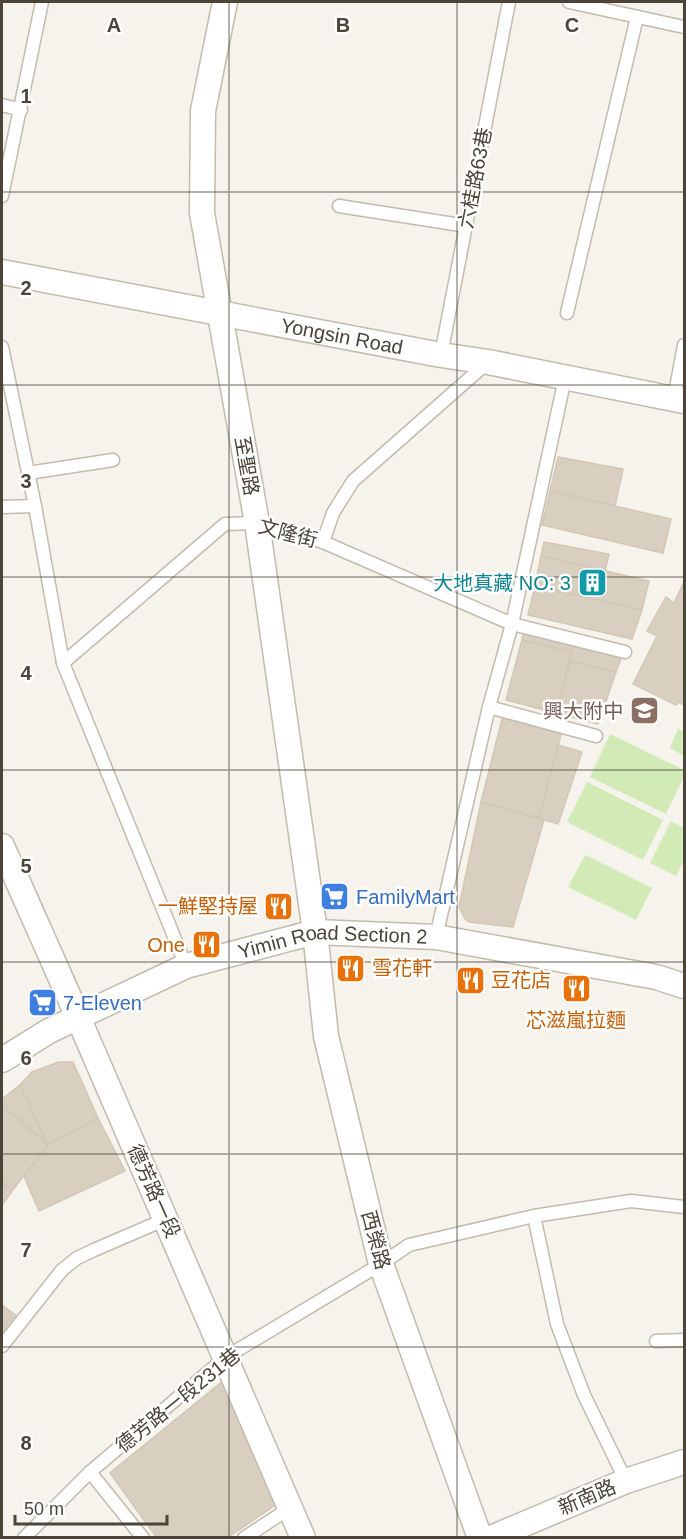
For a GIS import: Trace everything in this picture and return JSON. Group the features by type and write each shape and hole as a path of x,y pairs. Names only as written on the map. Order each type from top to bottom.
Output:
{"street":[{"name":"至聖路","path":"225,2 203,111 202,213 257,523 315,932"},
{"name":"Yongsin Road","path":"2,272 488,362 679,400"},
{"name":"德芳路一段","path":"2,846 303,1538"},
{"name":"Yimin Road Section 2","path":"2,1060 49,1031 186,966 315,932 436,937 656,977 684,986"},
{"name":"西榮路","path":"315,932 326,1036 381,1264 480,1538"},
{"name":"新南路","path":"491,1538 626,1481 684,1462"}],"lane":[{"path":"2,196 42,2"},
{"name":"六桂路63巷","path":"441,355 508,2"},
{"path":"569,2 684,27"},
{"path":"567,313 637,17"},
{"path":"2,105 21,110"},
{"path":"339,206 467,226"},
{"path":"679,400 684,345"},
{"path":"2,346 35,506 63,663 186,966"},
{"path":"323,542 333,513 353,481 488,362"},
{"path":"436,937 489,707 513,624 566,378"},
{"path":"28,473 113,460"},
{"path":"2,507 35,506"},
{"name":"文隆街","path":"63,663 225,524 257,523 323,542 513,624 625,652"},
{"path":"489,707 596,736"},
{"path":"626,1481 584,1395 557,1324 534,1216 632,1202 684,1207"},
{"name":"德芳路一段231巷","path":"24,1538 90,1472 226,1357 381,1264 408,1245 534,1216"},
{"path":"2,1346 62,1270 77,1258 166,1219"},
{"path":"656,1341 684,1340"},
{"path":"90,1472 143,1538"},
{"path":"244,1538 290,1508"}],"green space":[{"path":"678,729 684,732 684,756 670,748"},
{"path":"610,734 684,770 684,776 666,814 590,777"},
{"path":"587,782 663,820 643,860 567,822"},
{"path":"671,821 684,828 684,859 676,876 650,863"},
{"path":"585,855 652,888 636,920 568,887"}],"building":[{"path":"558,457 623,469 615,506 550,491"},
{"path":"550,491 671,519 663,553 542,525"},
{"path":"544,542 609,554 605,571 541,556"},
{"name":"大地真藏 NO: 3","path":"541,556 649,581 642,610 535,586"},
{"path":"684,582 684,705 678,702 676,705 633,684 657,636 647,631 666,597 674,603"},
{"path":"535,586 642,610 632,639 528,615"},
{"path":"524,629 623,653 616,672 570,661 572,652 522,640"},
{"path":"522,640 572,652 556,713 506,700"},
{"path":"570,661 616,672 598,724 556,713"},
{"path":"504,711 563,727 539,818 481,802"},
{"path":"558,745 582,752 558,824 539,818"},
{"path":"481,802 544,820 513,927 469,922 459,907"},
{"path":"59,1062 73,1062 98,1118 48,1145 20,1085 32,1072"},
{"path":"20,1085 48,1145 2,1105 2,1099"},
{"path":"2,1105 48,1145 12,1191 2,1182"},
{"path":"98,1118 125,1171 39,1211 24,1176 48,1145"},
{"path":"2,1182 12,1191 2,1205"},
{"path":"2,1305 18,1317 5,1333 2,1331"},
{"path":"223,1381 277,1504 227,1538 157,1538 110,1473"}],"place":[{"name":"大地真藏 NO: 3","path":"592,583"},
{"name":"興大附中","path":"644,711"},
{"name":"FamilyMart","path":"335,897"},
{"name":"一鮮堅持屋","path":"279,906"},
{"name":"One","path":"206,945"},
{"name":"雪花軒","path":"351,968"},
{"name":"豆花店","path":"470,980"},
{"name":"芯滋嵐拉麵","path":"576,989"},
{"name":"7-Eleven","path":"42,1003"}]}
